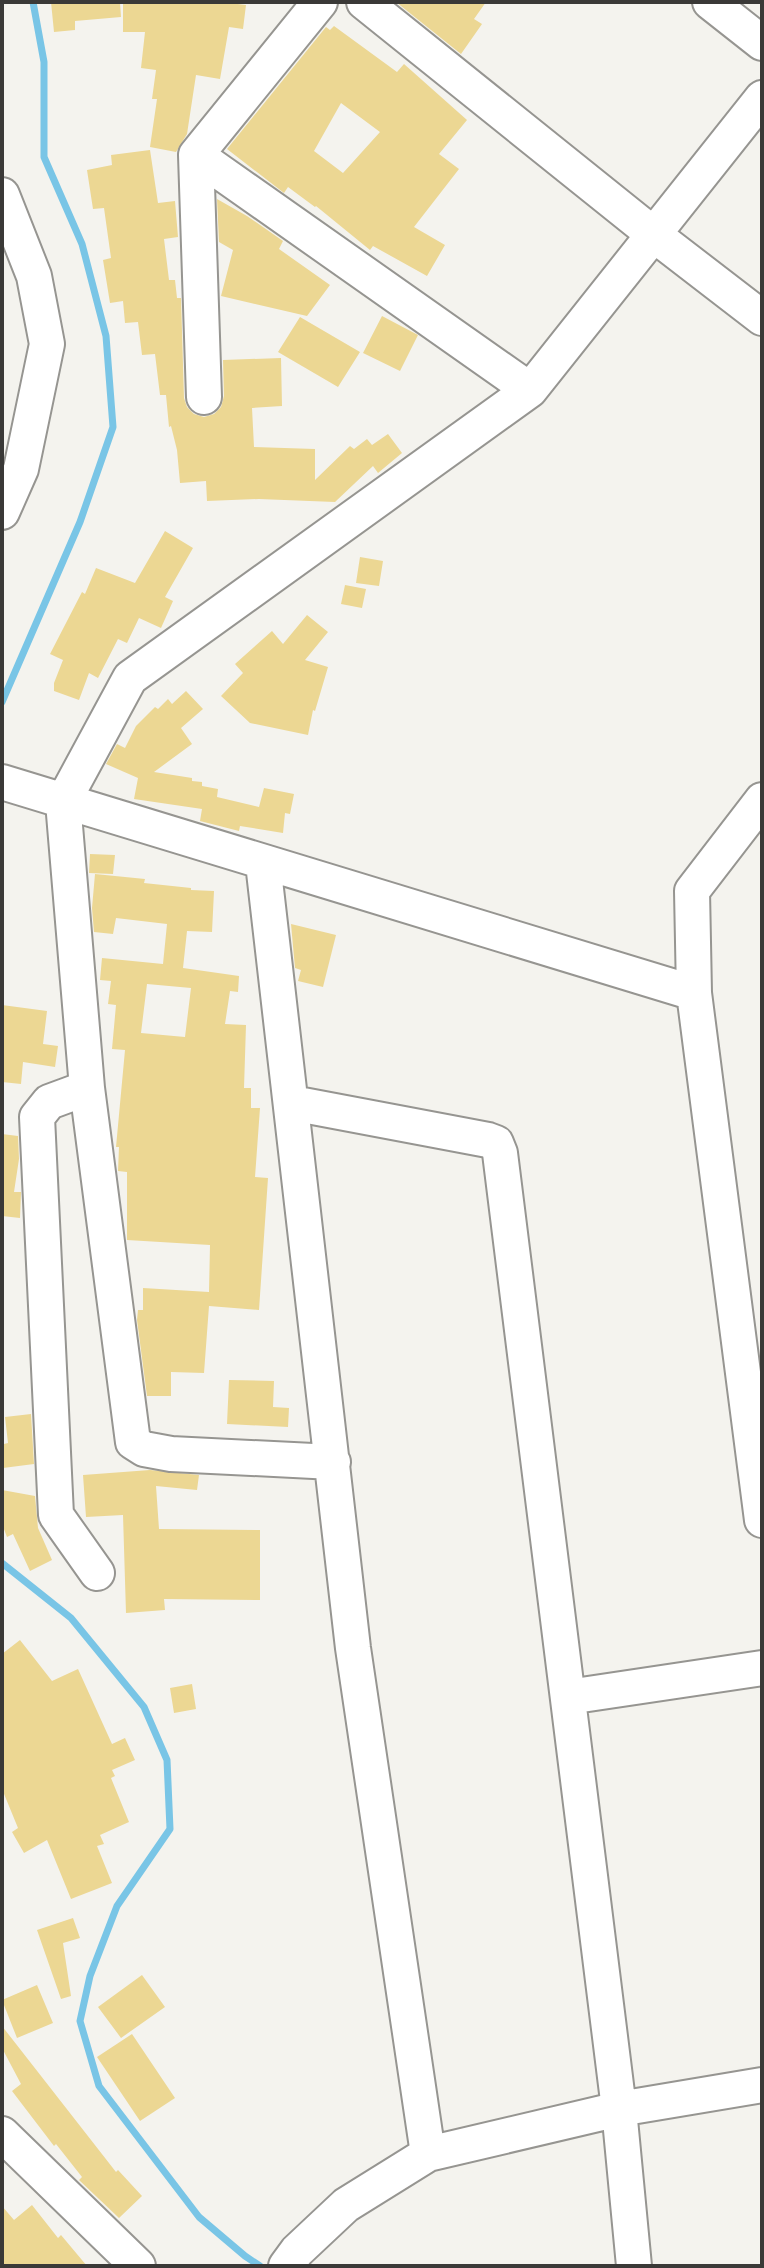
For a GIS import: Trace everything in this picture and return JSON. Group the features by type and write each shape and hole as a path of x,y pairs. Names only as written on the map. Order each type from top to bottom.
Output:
{"street":[{"path":"204,397 196,155 320,2"},
{"path":"364,2 762,318"},
{"path":"710,2 762,43"},
{"path":"333,1462 171,1454 144,1449 133,1442 87,1088 63,802 130,678 530,390 762,98"},
{"path":"196,155 530,390"},
{"path":"2,195 34,276 47,344 21,469 2,512"},
{"path":"5,783 694,993"},
{"path":"762,800 692,891 694,993 762,1520"},
{"path":"263,863 353,1648 428,2154"},
{"path":"87,1088 49,1102 37,1117 56,1515 97,1573"},
{"path":"292,1103 473,1137 496,1143 500,1153 619,2109 634,2266"},
{"path":"568,1697 762,1668"},
{"path":"291,2259 346,2205 428,2154 619,2109 762,2085"},
{"path":"2,2134 138,2266"}],"building":[{"path":"51,2 120,2 121,17 75,21 75,30 54,32"},
{"path":"123,2 246,5 243,29 229,27 220,79 196,75 187,134 176,152 150,147 157,99 152,99 156,70 141,68 145,32 123,32"},
{"path":"396,2 486,2 474,19 482,24 461,54"},
{"path":"334,26 397,72 404,64 467,120 439,154 459,169 414,227 445,245 427,276 373,246 370,250 316,206 288,187 284,193 227,149 326,27 330,30","holes":["341,103 380,132 343,173 314,151"]},
{"path":"150,150 158,203 175,201 178,237 164,239 169,280 175,280 177,298 181,298 184,398 187,407 194,414 204,417 214,414 221,407 224,396 223,360 281,358 282,406 252,408 254,447 315,449 315,480 350,446 354,449 367,439 372,445 388,434 402,453 378,473 373,466 335,502 259,499 207,501 206,481 180,483 177,450 169,427 166,395 160,395 155,354 142,355 138,322 125,323 123,301 110,303 103,260 111,258 104,208 93,209 87,170 112,165 111,155"},
{"path":"217,199 283,241 279,249 330,285 307,316 221,296 233,250 219,242"},
{"path":"382,316 418,335 400,371 363,353"},
{"path":"300,317 360,352 338,387 278,352"},
{"path":"165,531 193,548 165,597 173,601 161,628 139,618 127,643 118,639 98,678 89,673 79,700 54,691 63,660 50,654 82,592 85,594 96,568 135,583"},
{"path":"360,557 383,561 379,586 356,583"},
{"path":"345,585 366,589 362,608 341,604"},
{"path":"307,615 328,632 305,660 328,667 308,735 250,723 221,696 243,673 235,664 272,631 283,644"},
{"path":"186,691 203,709 181,728 192,744 154,772 192,778 192,781 202,782 202,786 218,789 217,797 259,807 264,788 294,794 290,814 285,813 283,833 240,826 239,831 200,821 202,809 134,799 138,778 106,764 117,744 125,748 136,726 155,707 158,709 168,699 172,704"},
{"path":"90,854 115,855 113,874 89,873"},
{"path":"95,874 214,891 212,932 187,931 183,968 239,976 238,992 230,991 225,1024 246,1025 244,1088 251,1088 251,1108 260,1108 255,1177 268,1178 259,1310 209,1306 204,1373 171,1372 171,1396 147,1396 137,1320 138,1310 143,1310 143,1288 209,1292 210,1245 127,1240 127,1172 118,1171 119,1147 116,1147 125,1050 112,1049 116,1005 108,1004 111,981 100,980 102,958 163,964 167,924 116,918 113,934 94,932 92,908","holes":["147,984 191,988 185,1037 141,1033"]},
{"path":"291,924 336,935 323,987 298,981 301,970 295,968"},
{"path":"2,1005 47,1011 43,1044 58,1046 55,1067 23,1062 21,1084 2,1082"},
{"path":"2,1134 18,1136 19,1159 14,1192 21,1192 20,1218 2,1216"},
{"path":"229,1380 274,1381 273,1407 289,1408 288,1427 227,1424"},
{"path":"31,1414 34,1464 3,1468 4,1444 8,1443 5,1417"},
{"path":"150,1470 199,1475 197,1490 156,1486 159,1529 260,1530 260,1600 164,1599 165,1610 126,1613 123,1515 86,1517 83,1475"},
{"path":"2,1490 35,1496 38,1528 52,1560 30,1571 13,1534 7,1537 2,1524"},
{"path":"20,1640 52,1681 78,1669 112,1744 125,1738 135,1760 112,1770 115,1776 111,1778 129,1822 100,1835 104,1844 97,1846 112,1883 71,1899 47,1840 24,1853 12,1832 18,1828 2,1789 2,1654"},
{"path":"192,1684 196,1709 174,1713 170,1688"},
{"path":"73,1918 80,1938 63,1943 71,1996 61,1999 37,1930"},
{"path":"142,1975 165,2007 121,2038 98,2007"},
{"path":"37,1985 53,2023 17,2038 2,2000"},
{"path":"2,2026 116,2172 118,2170 142,2196 119,2218 79,2180 82,2177 12,2091 21,2084 2,2048"},
{"path":"132,2034 175,2098 140,2121 97,2057"},
{"path":"32,2205 58,2238 61,2235 87,2266 2,2266 2,2206 14,2220"}],"waterway":[{"path":"2,702 80,522 113,427 106,336 82,244 44,157 44,62 33,2"},
{"path":"2,1563 71,1618 144,1707 167,1760 170,1829 117,1906 90,1976 80,2021 99,2086 199,2217 260,2266"}]}
